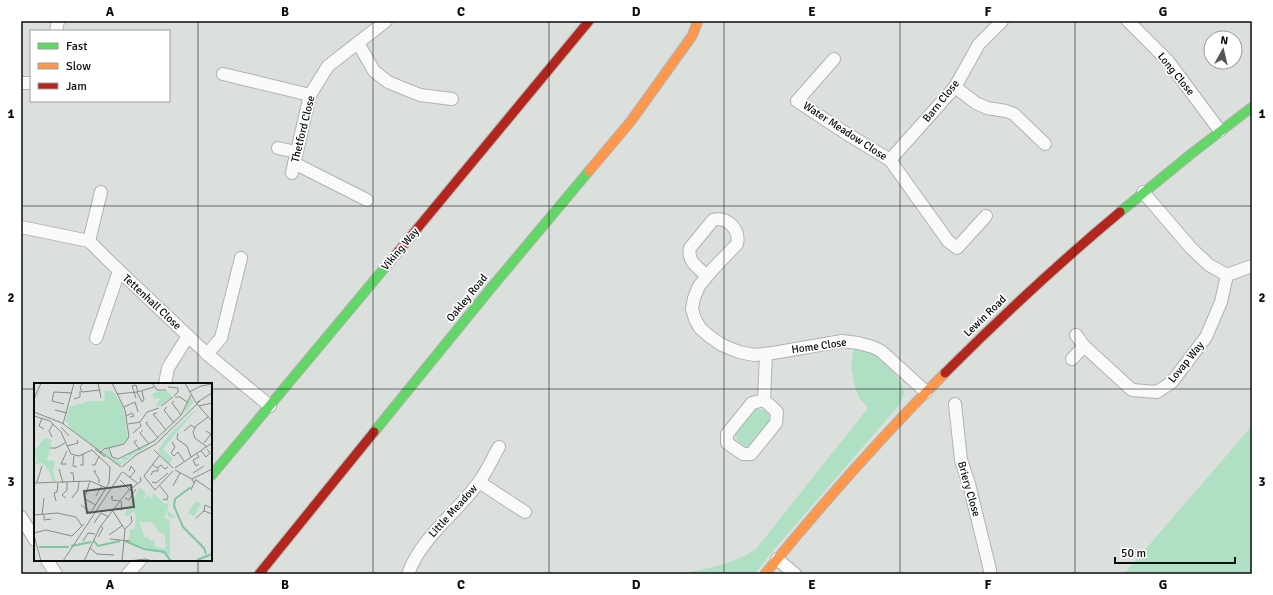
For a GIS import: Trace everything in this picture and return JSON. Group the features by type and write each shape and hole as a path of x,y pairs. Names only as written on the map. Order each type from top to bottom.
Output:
{"street":[{"path":"368,21 382,25"},
{"name":"Viking Way","path":"212,475 589,21"},
{"name":"Barn Close","path":"890,160 955,87 980,44 1000,22"},
{"name":"Long Close","path":"1131,22 1168,61 1220,131"},
{"name":"Oakley Road","path":"259,574 491,288 631,121 701,23"},
{"name":"Thetford Close","path":"294,163 310,95 328,66 382,25"},
{"path":"358,43 374,71 388,82 420,95 452,99"},
{"name":"Water Meadow Close","path":"834,59 797,100 844,132 890,160 948,240 957,248 986,216"},
{"path":"223,74 310,95"},
{"path":"955,87 981,106 1006,110 1014,114 1045,144"},
{"name":"Lewin Road","path":"766,574 777,559 874,447 979,339 1029,292 1143,192 1252,107"},
{"path":"278,148 294,163 367,200"},
{"path":"21,227 89,241 101,192"},
{"path":"1143,192 1191,248 1209,264 1227,275 1252,266"},
{"name":"Home Close","path":"707,276 691,260 689,253 690,248 713,220 725,220 729,222 736,230 738,236 737,244 699,286 694,298 692,309 700,328 709,336 722,345 739,352 754,355 842,341 858,343 882,351 926,392"},
{"name":"Tettenhall Close","path":"89,241 207,354 270,406"},
{"path":"207,354 221,338 241,258"},
{"path":"96,338 119,271"},
{"name":"Lovap Way","path":"1076,335 1084,346 1132,390 1157,392 1172,382 1206,336 1220,302 1227,275"},
{"path":"165,383 168,368 188,336"},
{"path":"1072,359 1084,346"},
{"path":"764,400 752,403 726,434 727,443 743,454 751,454 776,423 776,412 764,400 766,354"},
{"name":"Briery Close","path":"955,404 960,460 983,540 990,574"},
{"name":"Little Meadow","path":"408,574 426,541 479,482 499,447"},
{"path":"479,482 524,512"},
{"path":"21,517 34,538"},
{"path":"777,559 795,574"},
{"path":"48,561 56,574"},
{"path":"128,574 139,561"}],"green space":[{"path":"854,349 875,355 894,372 903,389 904,394 901,403 771,553 755,574 682,574 730,562 756,549 868,408 860,399 855,388 851,366"},
{"path":"756,409 768,413 770,421 754,445 748,447 741,445 737,441 736,432 751,412"},
{"path":"1252,426 1252,574 1124,574"}],"traffic: fast":[{"path":"1120,212 1252,107"},
{"path":"374,432 491,288 589,171"},
{"path":"212,475 397,253"}],"traffic: slow":[{"path":"589,171 631,121 692,36 698,21"},
{"path":"765,574 852,471 945,373"}],"traffic: jam":[{"path":"397,253 589,21"},
{"path":"945,373 987,331 1120,212"},
{"path":"259,574 374,432"}]}
